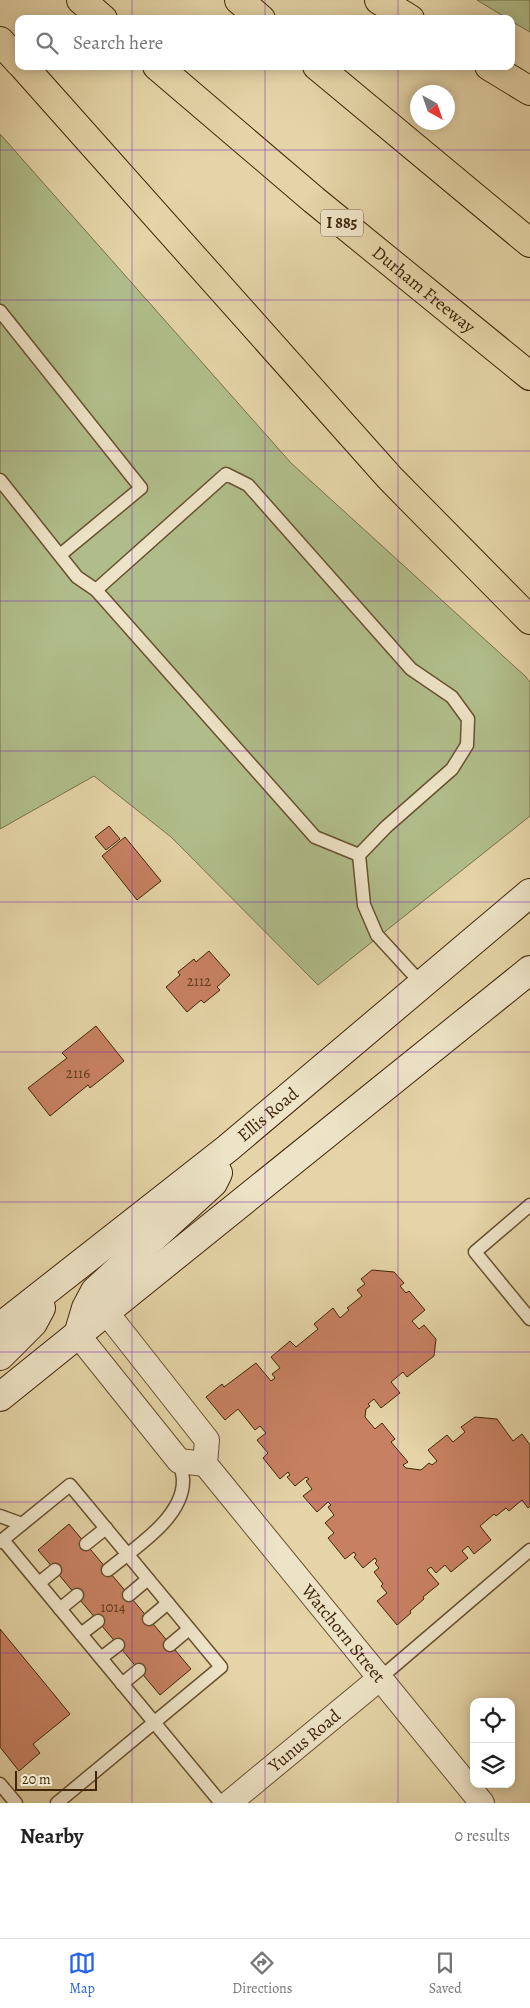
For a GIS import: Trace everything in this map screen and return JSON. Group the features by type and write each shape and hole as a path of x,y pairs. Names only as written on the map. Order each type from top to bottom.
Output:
{"highway":[{"path":"81,0 98,15"},
{"path":"239,0 256,15"},
{"path":"379,0 403,15"},
{"path":"0,41 15,58"},
{"path":"26,70 390,478 530,620"},
{"name":"Durham Freeway","path":"162,70 329,213 530,376"},
{"path":"322,70 530,243"},
{"path":"495,70 530,91"}],"main road":[{"name":"Ellis Road","path":"0,1327 228,1148 530,893"},
{"path":"0,1397 530,970"},
{"path":"78,1335 86,1308 94,1291 213,1183 228,1148"},
{"path":"0,1356 33,1323 56,1282"}],"street":[{"path":"78,1335 179,1461 204,1464 207,1440 106,1312"},
{"name":"Watchorn Street","path":"204,1464 482,1803"},
{"name":"Yunus Road","path":"229,1803 379,1679"}],"lane":[{"path":"0,311 141,488 60,555"},
{"path":"96,590 226,474 248,485 411,669 452,697 468,719 467,745 452,769 386,827 358,855"},
{"path":"0,480 77,577 96,590 314,837 358,855"},
{"path":"358,855 364,905 377,935 422,984"},
{"path":"528,1311 475,1252 530,1205"},
{"path":"108,1570 161,1526 173,1512 180,1496 183,1481 179,1461"},
{"path":"57,1803 154,1723 221,1667 70,1485 2,1541 39,1583 154,1723 221,1803"},
{"path":"0,1516 22,1524"},
{"path":"86,1544 106,1528"},
{"path":"379,1679 530,1550"},
{"path":"39,1583 55,1570"},
{"path":"129,1595 148,1579"},
{"path":"60,1609 76,1596"},
{"path":"149,1619 168,1603"},
{"path":"81,1634 98,1621"},
{"path":"170,1645 189,1629"},
{"path":"101,1658 118,1645"},
{"path":"122,1684 139,1670"},
{"path":"0,1784 16,1803"}],"green space":[{"path":"477,0 530,0 530,32 515,23 515,15 501,15"},
{"path":"0,134 291,463 530,682 530,816 318,985 171,837 94,776 0,829"}],"building":[{"path":"109,826 120,839 106,850 95,837"},
{"path":"125,837 161,881 137,900 102,856"},
{"path":"209,951 230,975 217,987 220,990 204,1003 201,1000 187,1012 166,987 180,975 178,972 194,959 196,962"},
{"path":"96,1026 124,1061 90,1088 88,1085 50,1116 28,1088 67,1058 62,1053"},
{"path":"372,1270 394,1272 404,1283 400,1286 406,1293 409,1291 425,1310 412,1321 419,1329 424,1325 436,1339 434,1356 407,1377 403,1372 391,1382 400,1393 381,1408 374,1399 368,1404 370,1406 366,1409 365,1417 375,1429 382,1423 395,1439 391,1442 408,1462 403,1465 406,1468 421,1470 429,1463 432,1465 437,1461 428,1450 447,1435 453,1442 465,1432 461,1427 475,1417 497,1419 513,1441 522,1434 530,1445 530,1506 528,1508 522,1500 509,1511 506,1508 496,1516 494,1514 480,1526 491,1540 474,1554 468,1546 462,1551 468,1558 451,1572 445,1565 436,1573 431,1567 427,1570 439,1584 423,1597 424,1599 410,1611 411,1613 397,1625 377,1601 387,1593 374,1572 379,1568 375,1563 377,1561 375,1558 363,1568 354,1557 356,1555 354,1552 345,1559 328,1538 334,1533 325,1523 334,1515 328,1507 331,1505 328,1502 317,1512 303,1496 312,1489 306,1481 309,1479 306,1477 295,1486 287,1477 290,1475 288,1472 280,1479 263,1458 268,1453 257,1440 266,1433 260,1426 255,1430 238,1409 225,1420 206,1397 222,1384 224,1387 256,1363 271,1381 275,1378 272,1374 280,1368 271,1357 290,1341 296,1347 318,1329 314,1324 333,1308 340,1318 349,1310 347,1308 362,1296 357,1290 365,1284 361,1279"},
{"path":"69,1524 191,1669 160,1695 38,1550"},
{"path":"0,1629 70,1714 33,1744 40,1753 19,1771 0,1747"}]}
